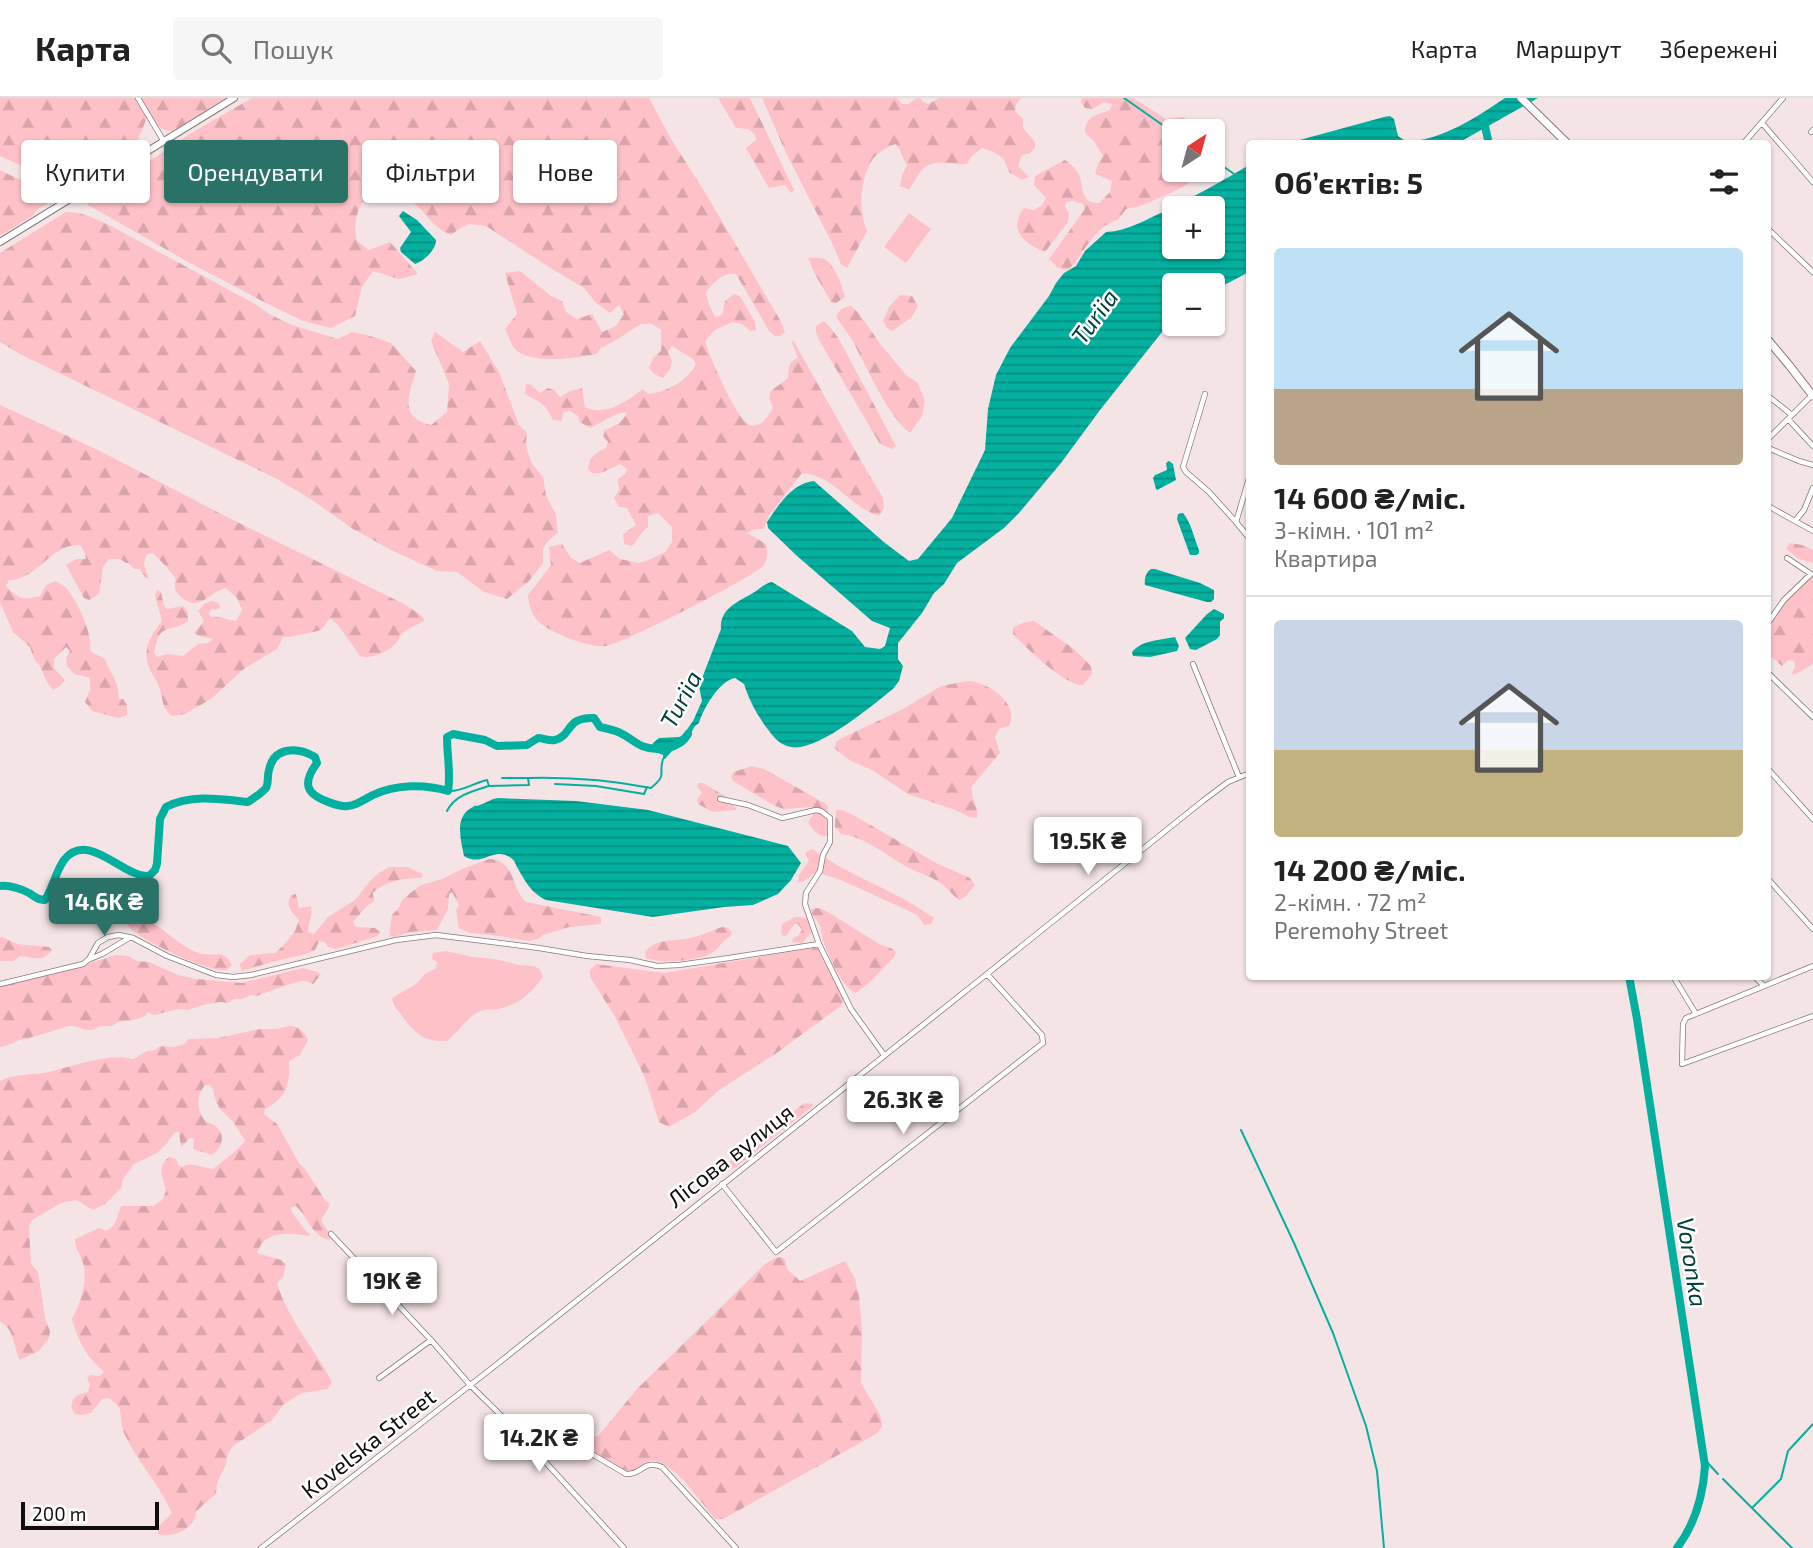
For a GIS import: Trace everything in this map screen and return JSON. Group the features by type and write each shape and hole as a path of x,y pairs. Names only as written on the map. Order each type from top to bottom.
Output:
{"highway":[{"path":"1521,98 1564,140"},
{"path":"1771,344 1813,395"}],"main road":[{"path":"0,242 234,98"}],"street":[{"path":"138,98 163,140"},
{"path":"1747,140 1783,98"},
{"path":"1762,123 1813,182"},
{"path":"1771,232 1813,272"},
{"path":"1205,394 1184,467 1246,534"},
{"path":"1771,436 1813,395"},
{"path":"1771,400 1790,417 1813,446"},
{"path":"1771,449 1813,465"},
{"path":"1236,522 1246,488"},
{"path":"1795,521 1804,510 1813,488"},
{"path":"1771,508 1813,531"},
{"path":"1771,619 1784,600 1811,574 1787,558"},
{"path":"1193,664 1239,777"},
{"path":"1771,676 1813,717"},
{"path":"1771,772 1813,819"},
{"name":"Лісова вулиця","path":"496,1365 1204,800 1246,774"},
{"path":"720,799 748,805 782,818 816,810 830,818 830,842 823,855 820,871 809,888 805,904 820,944 851,1009 884,1055"},
{"path":"1771,882 1813,929"},
{"path":"89,960 98,943 119,935 129,937 195,968 233,977 401,939 436,935 630,960 657,966 820,944"},
{"path":"0,984 83,964 129,937"},
{"path":"1813,966 1686,1018 1683,1024 1682,1064 1813,1016"},
{"path":"722,1184 776,1252 1043,1043 1042,1035 988,974"},
{"path":"1675,980 1696,1014"},
{"path":"1758,980 1763,985"},
{"path":"331,1234 624,1548"},
{"path":"379,1378 431,1340"},
{"name":"Kovelska Street","path":"261,1548 496,1365"},
{"path":"534,1450 548,1437 557,1433 626,1474 633,1474 652,1464 662,1467 736,1548"},
{"path":"268,1542 272,1548"}],"green space":[{"path":"0,98 135,98 146,114 138,140 21,140 21,165 0,156"},
{"path":"141,98 226,98 173,131 157,124"},
{"path":"252,98 649,98 785,332 775,336 769,331 736,274 723,276 709,288 706,292 708,302 715,317 722,315 725,301 734,294 740,296 755,322 756,330 750,331 742,324 732,322 715,330 705,341 730,399 748,424 763,422 773,408 769,398 771,391 788,378 791,363 798,358 793,340 883,498 884,508 879,516 858,505 823,479 802,473 768,517 764,529 754,529 747,533 766,544 767,557 764,565 738,582 661,622 606,646 580,642 542,625 533,614 528,595 551,565 549,547 562,544 571,558 580,563 609,550 620,559 639,563 665,552 672,542 672,527 658,513 648,516 648,527 634,544 624,544 623,534 636,525 627,508 619,507 614,498 619,490 618,479 627,469 620,464 601,473 592,473 588,469 594,456 606,448 608,442 603,436 604,430 618,424 627,412 590,428 570,411 563,412 562,421 553,420 542,404 525,394 526,384 540,393 548,388 554,390 560,397 582,388 585,407 593,410 608,409 643,389 648,394 669,388 693,370 696,364 693,359 672,346 668,352 672,361 670,369 663,378 654,374 649,368 654,357 661,351 661,330 652,324 641,324 601,348 597,354 542,359 522,354 515,349 505,329 517,314 505,273 520,271 551,296 562,301 566,312 577,319 592,314 602,332 616,326 624,314 619,305 610,313 596,303 584,288 486,226 469,224 451,235 439,228 414,203 499,203 499,140 362,140 363,203 356,219 357,241 369,250 390,242 418,274 399,279 373,271 362,287 355,316 331,328 303,321 190,263 87,203 150,203 150,161 164,151 164,203 348,203 348,140 181,140"},
{"path":"718,98 750,98 794,190 791,193 785,185 769,188 746,148 756,140 755,135 749,129 736,128"},
{"path":"762,98 897,98 902,104 909,104 920,98 929,104 939,98 1021,98 1015,111 1023,119 1023,128 1035,142 1035,148 1022,155 1018,166 1029,177 1022,180 1009,172 1003,158 982,148 967,164 937,163 926,166 909,190 900,186 907,165 899,148 895,144 888,147 872,160 868,168 861,205 867,231 847,268 841,264"},
{"path":"1082,98 1133,98 1166,119 1162,119 1162,182 1189,183 1150,202 1126,209 1118,220 1109,223 1096,234 1068,270 1058,268 1049,259 1085,209 1083,204 1066,202 1068,222 1045,252 1025,241 1017,223 1024,208 1034,210 1042,205 1046,198 1034,185 1035,176 1065,160 1077,171 1088,200 1099,203 1110,192 1112,181 1095,174 1103,156 1094,141 1085,133 1089,119 1110,110 1112,104 1104,102 1093,109 1085,108 1081,102"},
{"path":"0,170 21,180 21,203 48,203 0,236"},
{"path":"66,212 95,218 111,226 292,325 338,339 352,332 391,343 416,371 409,397 410,411 414,417 431,425 447,412 449,384 431,341 435,332 463,352 480,341 499,372 519,425 527,433 527,450 532,464 543,477 546,495 556,515 558,533 543,548 543,563 529,581 507,599 484,592 457,572 437,571 391,550 353,529 277,479 0,342 0,253"},
{"path":"909,213 931,229 906,263 884,247"},
{"path":"808,258 822,258 829,263 838,277 845,297 836,303 831,302"},
{"path":"900,295 912,296 918,306 912,317 892,331 883,321 889,307"},
{"path":"851,306 906,375 918,383 925,401 922,416 910,433 886,403 852,340 836,317 842,309"},
{"path":"824,321 839,339 896,446 892,449 880,444 819,340 816,326"},
{"path":"0,405 98,450 404,604 425,620 404,632 394,645 385,651 364,657 360,656 330,618 321,630 283,637 277,649 245,668 211,699 185,714 172,716 164,706 147,658 150,639 162,621 155,595 157,590 161,592 167,609 183,606 188,612 188,621 160,634 154,652 157,657 167,654 183,656 198,644 208,643 213,639 194,633 204,621 198,611 211,601 219,603 220,608 211,609 211,617 236,621 242,610 237,598 226,588 198,603 186,601 175,589 176,579 152,553 146,555 144,564 149,579 140,569 134,569 129,563 120,559 109,559 103,567 99,594 89,600 84,598 66,565 76,559 86,559 84,551 80,545 70,546 52,555 28,574 9,580 6,586 14,594 25,598 40,596 46,585 56,581 70,592 87,626 90,650 104,658 117,684 119,699 123,699 127,705 127,715 119,718 92,711 85,702 90,690 90,678 74,674 67,666 66,658 70,651 66,647 54,659 54,668 65,680 53,690 34,659 30,647 13,632 0,602"},
{"path":"1790,543 1813,550 1813,563 1799,559 1786,549"},
{"path":"1813,574 1813,664 1794,675 1794,661 1788,660 1782,666 1771,657 1771,626 1782,604"},
{"path":"1034,621 1074,649 1091,666 1092,674 1083,685 1057,673 1013,634 1013,628 1016,626"},
{"path":"968,681 984,685 1000,695 1010,709 1011,718 1009,726 999,729 995,737 1000,753 972,786 977,818 908,794 834,748 842,738 903,709 941,686"},
{"path":"751,766 764,769 826,804 826,836 818,834 808,822 813,815 811,807 784,809 775,806 733,781 731,776 734,772"},
{"path":"699,783 725,796 718,799 734,806 735,810 713,812 698,804 697,799 702,793 697,786"},
{"path":"836,810 855,816 936,863 970,878 975,885 959,900 936,880 909,868 868,843 841,834 835,827"},
{"path":"812,849 842,868 919,908 934,918 931,924 924,925 917,915 911,912 841,880 816,872 803,882 798,882 799,875 809,861 805,853"},
{"path":"489,859 504,864 526,902 601,917 601,924 569,927 529,941 470,933 459,928 456,910 459,905 452,892 449,894 448,909 437,930 410,932 394,937 389,935 392,915 403,899 414,890"},
{"path":"389,867 407,867 423,874 421,878 389,883 373,893 374,901 353,922 356,927 375,928 380,932 378,936 336,949 319,941 315,950 305,954 241,971 240,964 250,955 275,953 295,931 299,920 289,905 291,895 296,894 299,908 311,906 308,932 314,934 328,917 355,900 370,881"},
{"path":"124,906 128,913 159,927 192,950 203,954 223,955 232,965 227,970 206,966 150,942 129,927 122,909"},
{"path":"818,908 896,952 870,982 856,993 846,985 828,954 820,926 811,909"},
{"path":"795,917 809,919 814,927 802,943 792,942 802,930 798,924 794,924 787,935 781,933 782,924"},
{"path":"722,927 732,932 730,937 707,955 670,961 646,958 645,952 655,944 698,936"},
{"path":"2,937 17,944 49,947 52,950 41,958 20,956 13,961 0,961"},
{"path":"813,948 820,951 844,998 842,1005 778,1052 718,1091 695,1112 669,1127 659,1122 645,1078 614,1015 590,977 590,970 596,964 664,973"},
{"path":"446,951 534,966 540,969 543,977 518,1001 505,1007 476,1013 447,1041 431,1040 409,1026 392,998 436,968 437,962 432,959 433,953"},
{"path":"116,955 149,962 178,975 196,979 242,983 303,968 321,975 313,984 302,981 257,996 234,999 228,1003 207,1004 154,1015 148,1012 134,1020 92,1030 69,1026 0,1047 0,983 23,981 33,975 51,975"},
{"path":"288,1026 300,1029 308,1040 300,1055 289,1061 286,1090 265,1109 264,1114 277,1124 299,1163 330,1204 322,1221 332,1236 330,1240 314,1231 296,1206 292,1207 291,1211 310,1236 279,1234 263,1242 257,1253 286,1264 283,1277 277,1283 282,1297 332,1382 328,1389 302,1393 284,1404 272,1420 232,1447 217,1483 216,1494 198,1510 191,1524 178,1533 158,1534 158,1527 172,1513 125,1435 120,1408 109,1398 102,1399 91,1413 75,1414 71,1407 73,1399 88,1392 90,1385 87,1378 90,1375 100,1376 104,1372 85,1351 72,1319 81,1298 85,1275 75,1239 99,1228 106,1231 110,1229 121,1206 153,1206 162,1200 166,1191 162,1169 169,1157 176,1159 182,1167 189,1164 213,1169 245,1141 234,1123 220,1109 213,1089 210,1085 205,1085 200,1094 199,1109 206,1122 217,1127 222,1136 220,1146 212,1155 193,1149 194,1138 181,1147 179,1132 175,1132 157,1153 134,1164 123,1179 121,1188 105,1204 93,1210 76,1200 61,1203 32,1220 29,1227 31,1264 38,1272 45,1318 50,1331 49,1338 39,1351 20,1360 9,1329 0,1322 0,1081 100,1059 133,1059 160,1046 175,1047 189,1039 218,1038"},
{"path":"805,1103 813,1106 722,1175 726,1164"},
{"path":"780,1257 785,1259 787,1269 800,1281 845,1261 855,1279 862,1330 861,1383 880,1415 882,1427 876,1434 723,1519 715,1519 686,1483 667,1466 650,1461 632,1472 605,1460 581,1443 599,1435 637,1389 764,1265"}],"water":[{"path":"1505,98 1538,98 1463,140 1421,140 1446,132"},
{"path":"1390,116 1394,119 1398,136 1404,140 1300,140"},
{"path":"1246,167 1246,274 1225,285 1225,273 1162,273 1162,332 1019,513 1004,528 957,563 944,584 934,593 898,643 898,659 903,666 899,681 893,689 829,735 802,747 791,747 771,734 756,711 744,684 735,678 718,690 687,740 678,744 663,758 663,755 652,747 653,743 659,738 683,735 693,721 702,701 699,686 721,629 723,616 731,606 766,584 772,582 852,631 865,647 880,649 885,646 890,628 872,621 768,528 767,522 786,496 799,486 814,481 909,561 918,559 952,518 985,450 988,409 996,375 1010,348 1056,283 1064,273 1076,266 1085,251 1106,232 1145,221 1162,212 1162,259 1225,259 1225,196 1194,196 1219,182 1225,182 1225,179"},
{"path":"403,211 417,220 436,240 429,255 415,264 400,248 411,232 399,216"},
{"path":"1169,461 1173,464 1176,480 1157,490 1153,478 1167,470 1166,463"},
{"path":"1183,513 1199,550 1197,555 1190,555 1177,519 1178,514"},
{"path":"1151,569 1200,583 1214,590 1214,599 1207,602 1145,585 1146,576"},
{"path":"1214,609 1224,614 1220,622 1220,635 1196,650 1190,649 1185,638"},
{"path":"1175,637 1179,646 1177,651 1150,657 1133,656 1132,652 1141,645"},
{"path":"498,798 576,801 648,810 788,846 801,863 778,894 753,905 653,917 546,900 529,886 511,858 499,854 477,860 464,856 460,830 462,817 474,806"}],"waterway":[{"path":"1124,98 1162,125"},
{"name":"Voronka","path":"1484,122 1488,140"},
{"path":"1225,168 1234,174"},
{"name":"Turiia","path":"0,886 19,889 45,900 64,860 73,852 84,850 95,852 139,875 149,876 157,864 160,819 166,807 196,799 248,802 266,788 269,770 276,756 288,751 301,751 315,757 317,763 308,781 310,790 319,798 345,806 382,791 401,787 420,786 448,791 447,737 453,734 485,740 497,746 527,745 538,738 561,738 574,723 585,718 594,718 600,727 617,732 648,748 674,746 688,734"},
{"path":"448,791 487,780 489,786 529,785 528,778 590,780 651,788 661,777 663,759"},
{"path":"502,778 528,778"},
{"path":"555,784 596,786 644,794 647,787"},
{"path":"447,811 460,797 489,786"},
{"name":"Voronka","path":"1630,980 1705,1466 1697,1509 1677,1548"},
{"path":"1241,1130 1333,1333 1366,1426 1377,1471 1384,1548"},
{"path":"1752,1508 1781,1479 1788,1451 1813,1424"},
{"path":"1705,1460 1718,1474"},
{"path":"1723,1479 1792,1548"}]}
